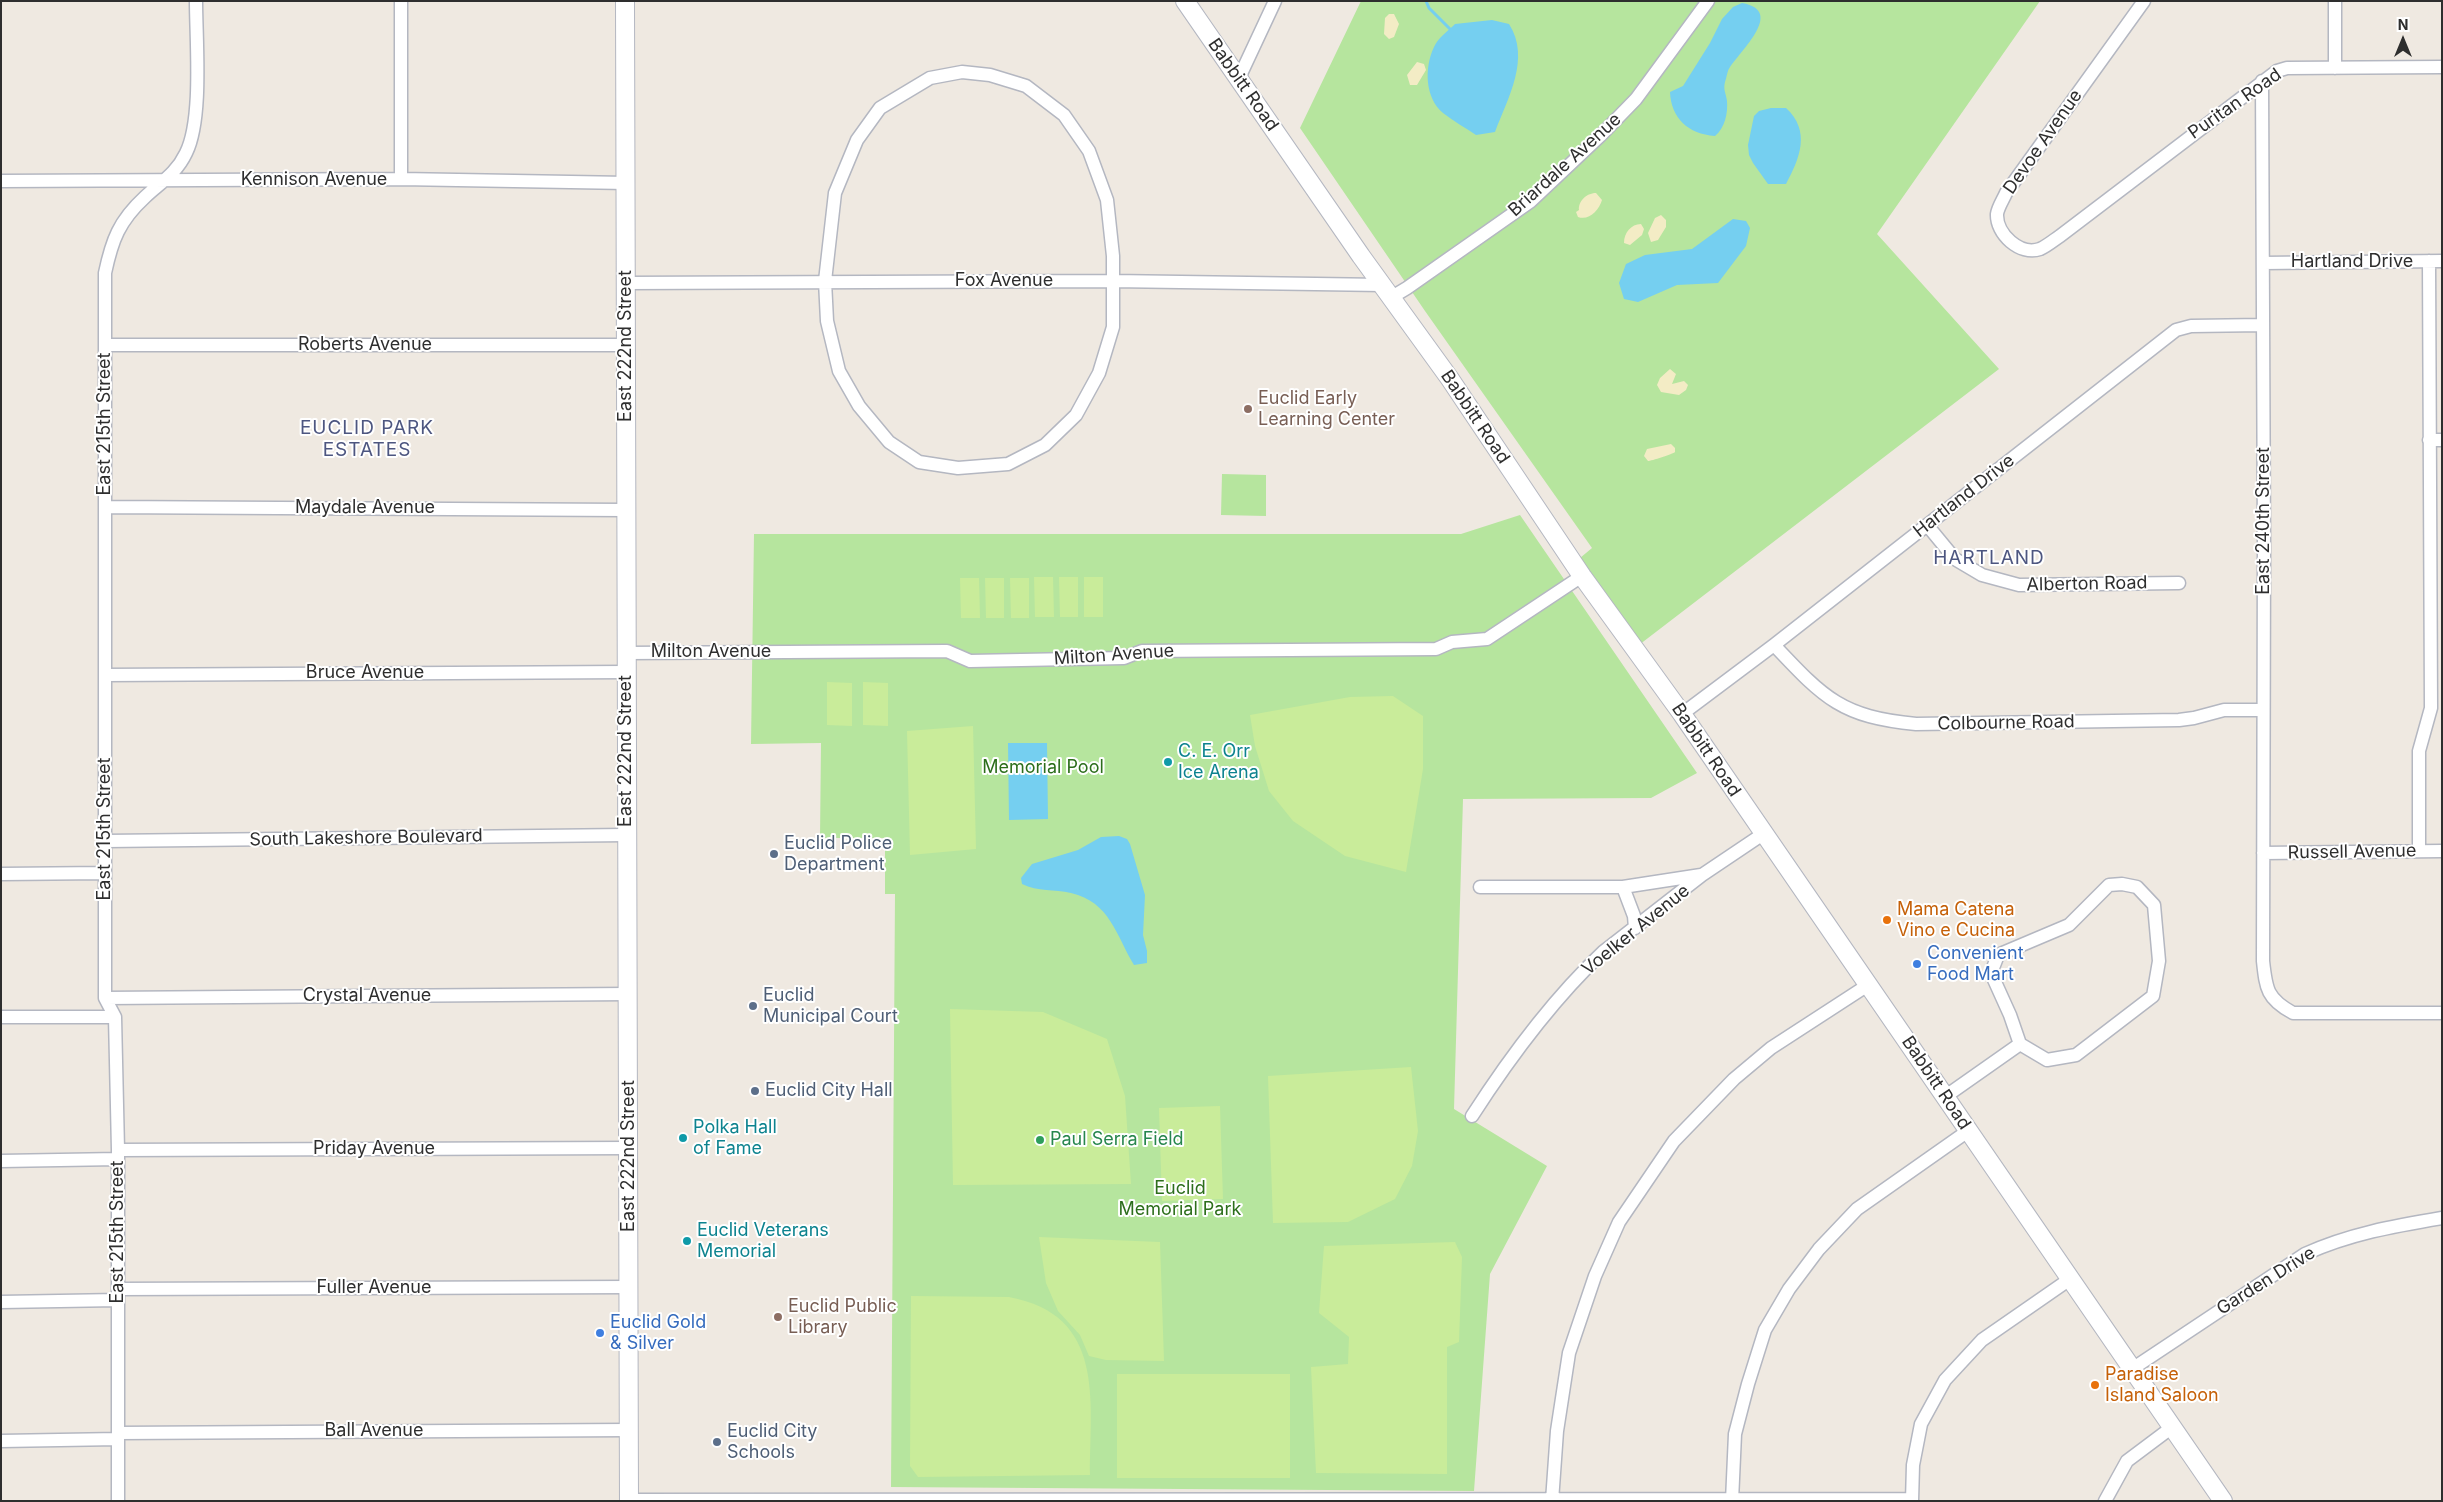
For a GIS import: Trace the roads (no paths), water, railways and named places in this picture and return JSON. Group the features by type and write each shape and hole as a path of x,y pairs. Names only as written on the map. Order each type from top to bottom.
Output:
{"main road":[{"name":"East 222nd Street","path":"625,1 627,183 625,345 626,836 630,1148 629,1500"},
{"name":"Babbitt Road","path":"1185,1 1450,379 1582,576 1682,714 2223,1501"}],"street":[{"name":"East 215th Street","path":"118,1501 118,1154 115,1017 105,998 105,273 112,242 120,224 135,206 168,180 186,153 194,130 196,108 196,1"},
{"path":"401,1 401,179"},
{"path":"1239,78 1275,1"},
{"name":"Briardale Avenue","path":"1387,291 1415,283 1538,195 1636,99 1708,1"},
{"name":"Devoe Avenue","path":"2060,236 2039,249 2022,248 2009,242 2002,231 1997,217 1998,208 2006,193 2144,1"},
{"path":"2335,1 2335,68"},
{"name":"Puritan Road","path":"2060,236 2277,71 2287,68 2442,67"},
{"path":"962,72 990,74 1026,86 1064,114 1089,151 1107,200 1113,256 1113,327 1098,373 1076,416 1045,445 1008,464 958,468 919,462 889,442 859,406 839,370 827,321 825,281 835,193 857,140 880,108 930,78 962,72"},
{"name":"East 240th Street","path":"2262,81 2263,961 2268,993 2280,1006 2293,1013 2442,1013"},
{"name":"Kennison Avenue","path":"1,181 401,179 627,183"},
{"path":"2419,851 2418,764 2419,751 2431,708 2436,613 2435,261"},
{"name":"Hartland Drive","path":"2263,263 2435,261"},
{"name":"Fox Avenue","path":"626,283 1113,281 1387,291"},
{"name":"Hartland Drive","path":"1682,714 1774,646 2176,330 2191,326 2262,326"},
{"name":"Roberts Avenue","path":"105,345 625,345"},
{"name":"Maydale Avenue","path":"105,506 625,510"},
{"name":"Alberton Road","path":"1927,525 1955,559 1982,575 2019,585 2179,583"},
{"name":"Milton Avenue","path":"626,653 947,651 970,661 1124,658 1142,651 1436,649 1452,642 1487,640 1582,576"},
{"name":"Colbourne Road","path":"1774,646 1826,698 1853,712 1885,721 1916,724 2179,720 2224,710 2263,710"},
{"name":"Bruce Avenue","path":"105,675 626,672"},
{"name":"Voelker Avenue","path":"1472,1116 1502,1070 1552,1005 1603,952 1702,875 1763,834"},
{"name":"South Lakeshore Boulevard","path":"106,842 626,836"},
{"name":"Russell Avenue","path":"2263,852 2442,851"},
{"path":"1,874 105,873"},
{"path":"1480,887 1623,887 1702,875"},
{"path":"2109,885 2137,887 2154,905 2159,961 2153,996 2076,1055 2047,1060 2020,1044 2010,1015 1991,973 1998,955 2068,926 2109,885"},
{"path":"1623,887 1630,903 1635,928"},
{"path":"1552,1500 1557,1431 1569,1353 1595,1276 1618,1222 1674,1142 1734,1079 1771,1048 1868,985"},
{"name":"Crystal Avenue","path":"105,998 629,994"},
{"path":"1,1017 115,1017"},
{"path":"1946,1096 2020,1044"},
{"path":"1732,1500 1735,1434 1748,1384 1765,1330 1789,1289 1819,1249 1857,1209 1968,1131"},
{"name":"Priday Avenue","path":"1,1161 118,1154 630,1148"},
{"name":"Garden Drive","path":"2132,1369 2304,1254 2329,1243 2378,1229 2442,1218"},
{"path":"629,1500 1460,1498 1552,1500 1912,1500 1913,1465 1921,1424 1945,1380 1982,1340 2070,1279"},
{"name":"Fuller Avenue","path":"1,1302 118,1294 630,1287"},
{"path":"2105,1501 2127,1461 2171,1428"},
{"name":"Ball Avenue","path":"1,1441 118,1436 629,1430"}],"water":[{"path":"1742,3 1755,8 1760,15 1760,24 1748,45 1728,71 1724,87 1727,110 1721,129 1715,136 1705,135 1689,128 1678,117 1671,101 1670,92 1683,86 1710,43 1722,19 1733,7"},
{"path":"1492,20 1509,24 1518,50 1518,64 1511,92 1495,132 1476,135 1437,107 1428,82 1429,64 1436,44 1455,24"},
{"path":"1771,108 1786,108 1799,126 1801,135 1799,155 1786,184 1768,184 1749,155 1748,145 1754,116 1759,111"},
{"path":"1733,219 1746,221 1750,228 1746,246 1718,283 1677,285 1638,302 1624,299 1619,283 1626,264 1645,255 1692,249"},
{"path":"1008,743 1047,743 1048,819 1009,820"},
{"path":"1119,836 1127,839 1130,844 1145,895 1143,935 1147,951 1147,963 1134,965 1110,921 1095,904 1084,897 1071,893 1028,887 1022,884 1021,878 1032,864 1078,850 1101,837"}],"waterway":[{"path":"1426,1 1429,8 1450,29"}],"place":[{"name":"Euclid Early Learning Center","path":"1248,409"},
{"name":"C. E. Orr Ice Arena","path":"1168,762"},
{"name":"Euclid Police Department","path":"774,854"},
{"name":"Mama Catena Vino e Cucina","path":"1887,920"},
{"name":"Convenient Food Mart","path":"1917,964"},
{"name":"Euclid Municipal Court","path":"753,1006"},
{"name":"Euclid City Hall","path":"755,1091"},
{"name":"Polka Hall of Fame","path":"683,1138"},
{"name":"Paul Serra Field","path":"1040,1140"},
{"name":"Euclid Veterans Memorial","path":"687,1241"},
{"name":"Euclid Public Library","path":"778,1317"},
{"name":"Euclid Gold & Silver","path":"600,1333"},
{"name":"Paradise Island Saloon","path":"2095,1385"},
{"name":"Euclid City Schools","path":"717,1442"}],"district":[{"name":"EUCLID PARK ESTATES","path":"367,439"},
{"name":"HARTLAND","path":"1989,558"}],"park label":[{"name":"Memorial Pool","path":"1043,768"},
{"name":"Euclid Memorial Park","path":"1180,1199"}]}
